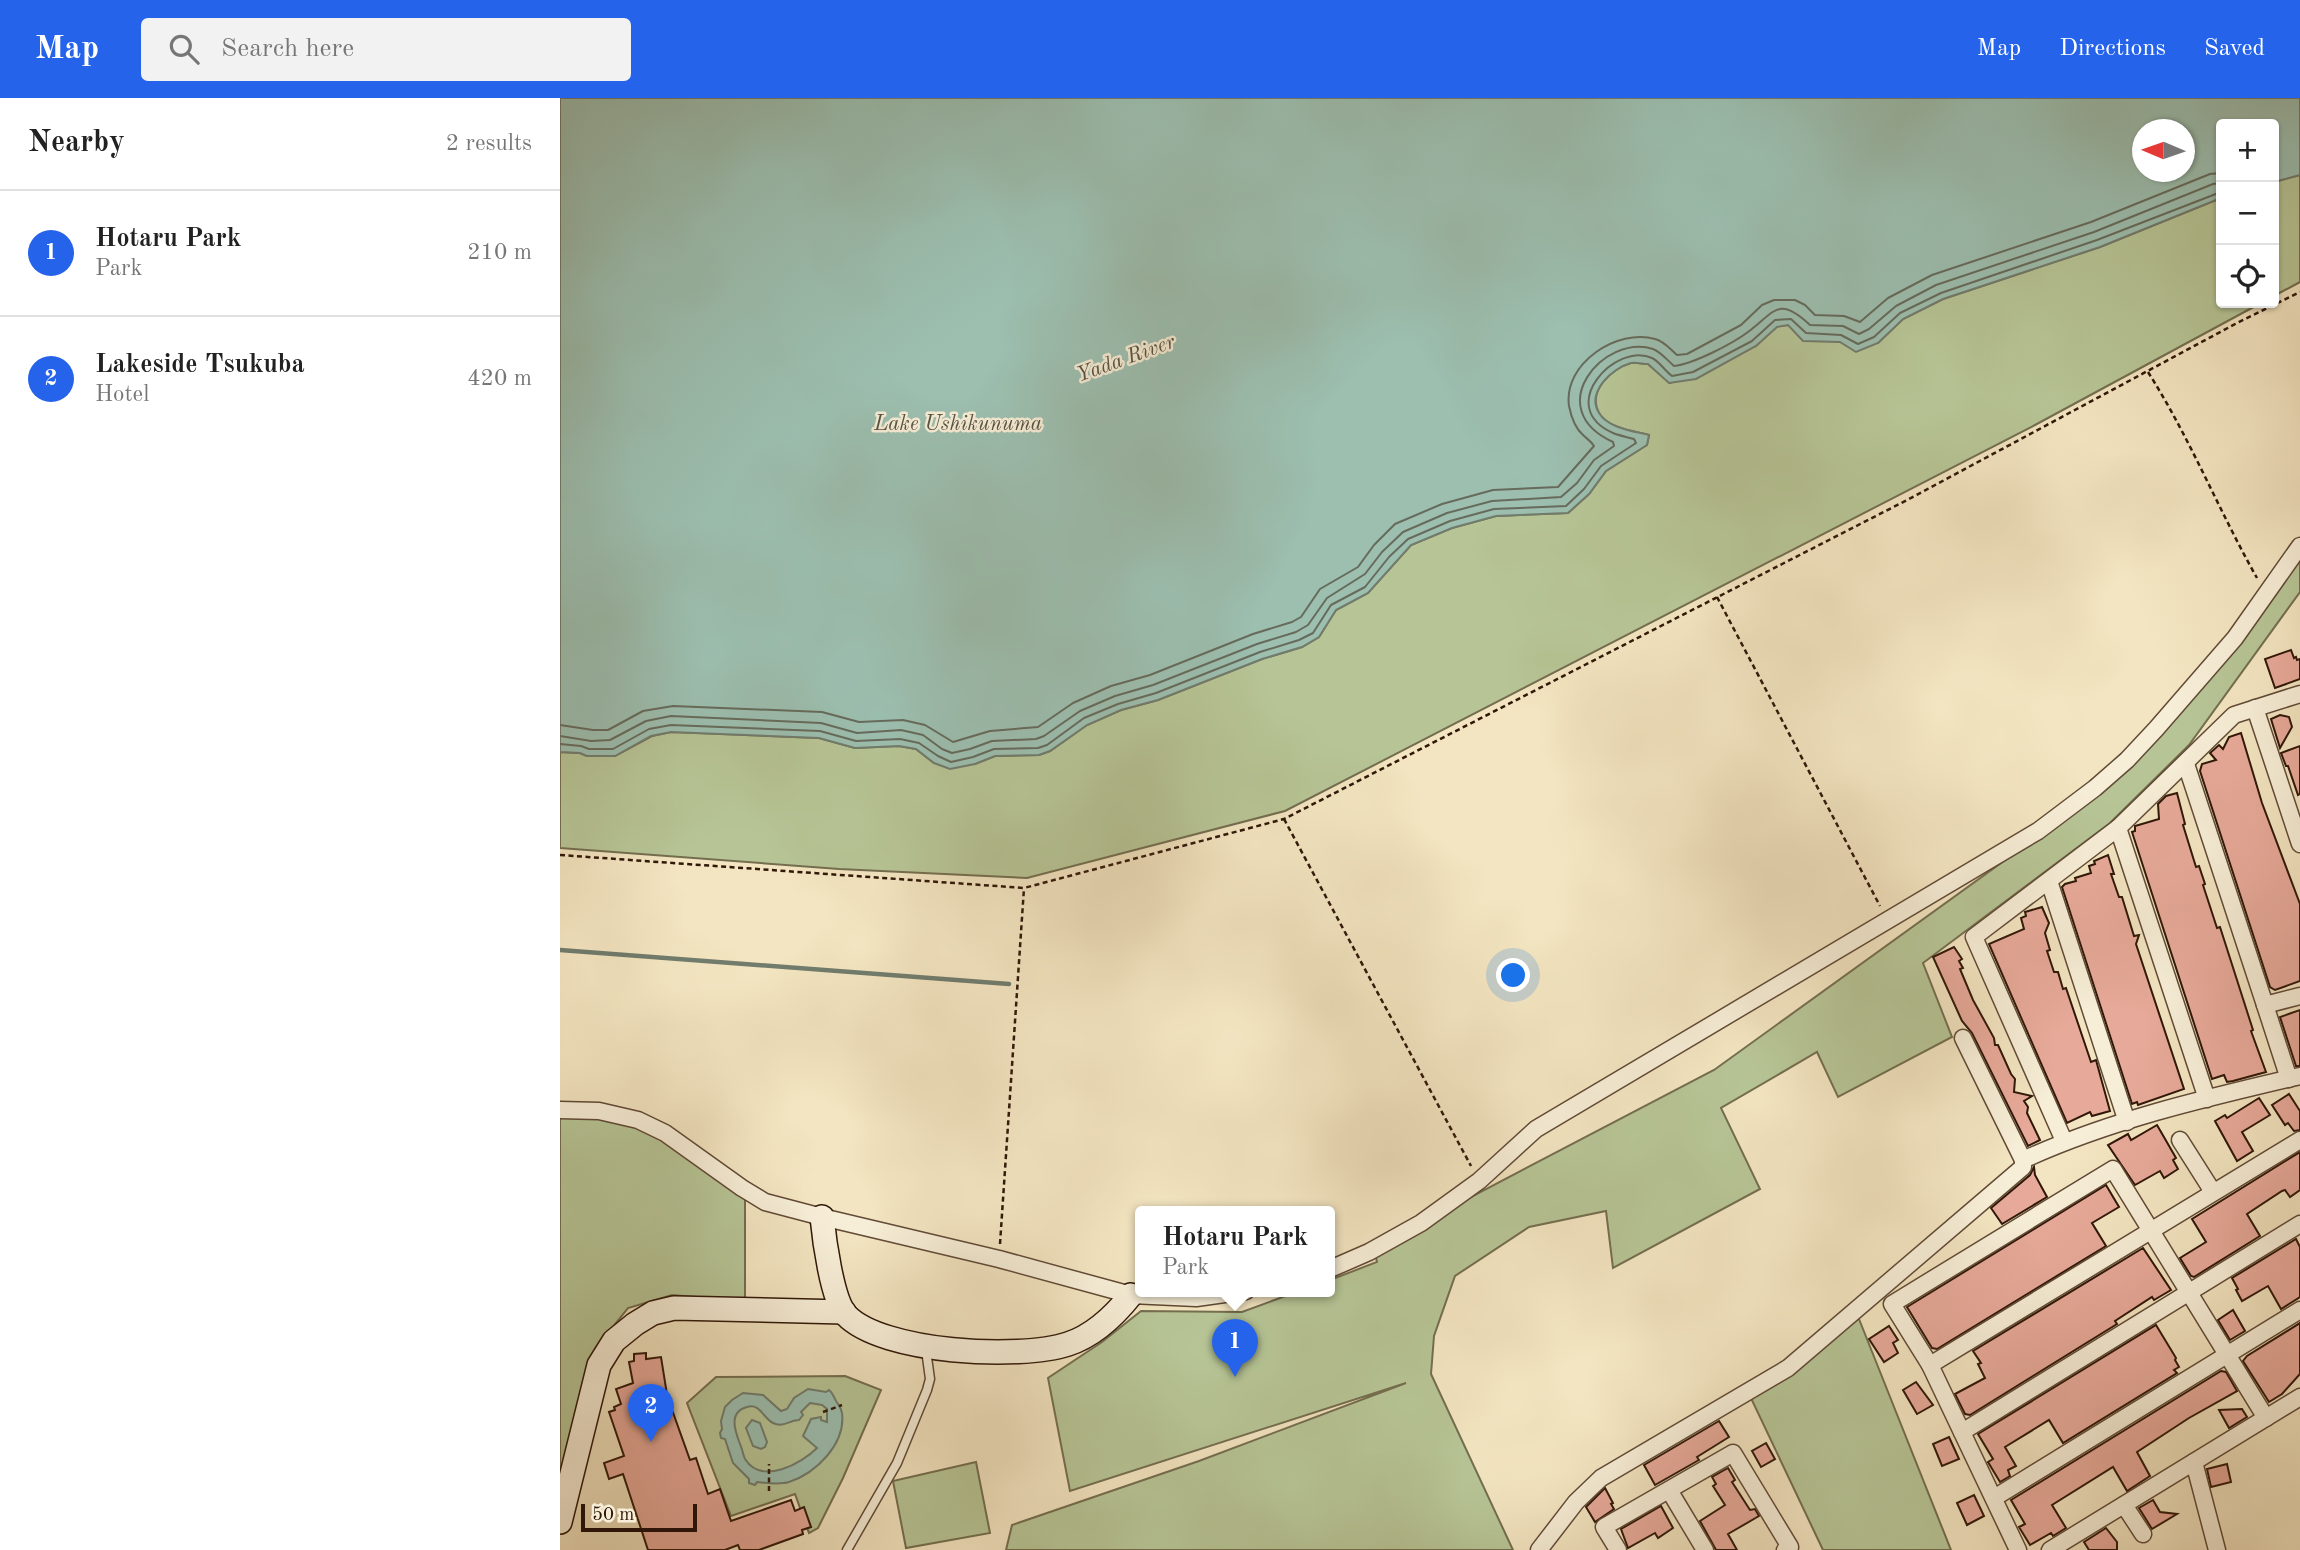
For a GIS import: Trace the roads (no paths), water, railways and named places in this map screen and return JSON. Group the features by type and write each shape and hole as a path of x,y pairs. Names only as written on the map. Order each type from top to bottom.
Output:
{"street":[{"path":"1335,1266 1369,1252 1421,1223 1466,1192 1536,1129 1885,916 2038,831 2127,760 2235,638 2300,546"},
{"path":"2064,1141 1974,937 2118,828 2234,715 2300,694"},
{"path":"2255,708 2300,844"},
{"path":"2023,1160 2064,1141 2207,1099 2295,1077 2265,1005 2186,764"},
{"path":"2118,828 2207,1099"},
{"path":"2049,881 2127,1122"},
{"path":"2265,1005 2300,996"},
{"path":"1539,1550 1576,1502 1601,1478 1788,1368 2023,1167 2023,1160 1964,1038"},
{"path":"560,1110 599,1111 638,1120 665,1133 741,1188 765,1202 1135,1295"},
{"path":"2180,1140 2213,1192"},
{"path":"1930,1365 2300,1140"},
{"path":"2018,1550 1930,1365 1892,1304 2113,1168 2266,1418"},
{"path":"822,1217 835,1288 844,1312 859,1326 897,1340 926,1347 987,1352 1047,1350 1084,1337 1117,1312 1130,1295"},
{"path":"1962,1432 2300,1224"},
{"path":"1174,1297 1203,1297"},
{"path":"560,1522 600,1365 614,1341 635,1324 653,1313 674,1308 844,1312"},
{"path":"1994,1498 2300,1310"},
{"path":"2050,1550 2076,1543 2124,1505 2300,1397"},
{"path":"1618,1550 1604,1527 1733,1453 1790,1547 1785,1550"},
{"path":"2194,1462 2217,1550"},
{"path":"1669,1490 1705,1550"},
{"path":"2124,1505 2143,1534"}],"lane":[{"path":"847,1550 897,1463 927,1390 930,1378 926,1347"}],"water":[{"name":"Lake Ushikunuma","path":"560,98 2300,98 2300,175 2279,181 2279,119 2216,119 2216,200 2100,247 1943,299 1903,319 1878,343 1856,352 1840,342 1803,341 1788,325 1777,327 1756,346 1696,379 1669,383 1648,364 1633,363 1616,370 1598,389 1596,405 1599,413 1608,422 1621,428 1649,435 1647,445 1606,471 1589,494 1568,513 1496,516 1452,528 1411,545 1368,593 1336,610 1319,637 1302,647 1262,659 1158,700 1121,710 1087,725 1050,751 1039,755 995,756 975,764 950,769 934,763 916,749 899,746 855,748 819,738 671,732 651,736 615,756 587,756 560,752"},
{"path":"808,1389 831,1392 842,1413 842,1424 834,1446 819,1464 799,1478 773,1484 749,1483 749,1479 733,1463 725,1439 721,1438 721,1421 725,1407 743,1393 763,1395 781,1411 787,1409 794,1398","holes":["810,1403 822,1405 827,1409 827,1422 821,1420 821,1417 811,1419 803,1436 817,1448 802,1460 782,1469 761,1471 752,1467 745,1459 734,1422 741,1409 755,1407 770,1421 780,1425 799,1420 803,1415 801,1412"]},
{"path":"752,1420 760,1423 767,1442 761,1449 753,1446 746,1428"}],"waterway":[{"path":"560,950 1009,984"}],"place":[{"name":"Hotaru Park","path":"1235,1377"},
{"name":"Lakeside Tsukuba","path":"651,1442"}],"water label":[{"name":"Yada River","path":"1126,359"}]}
